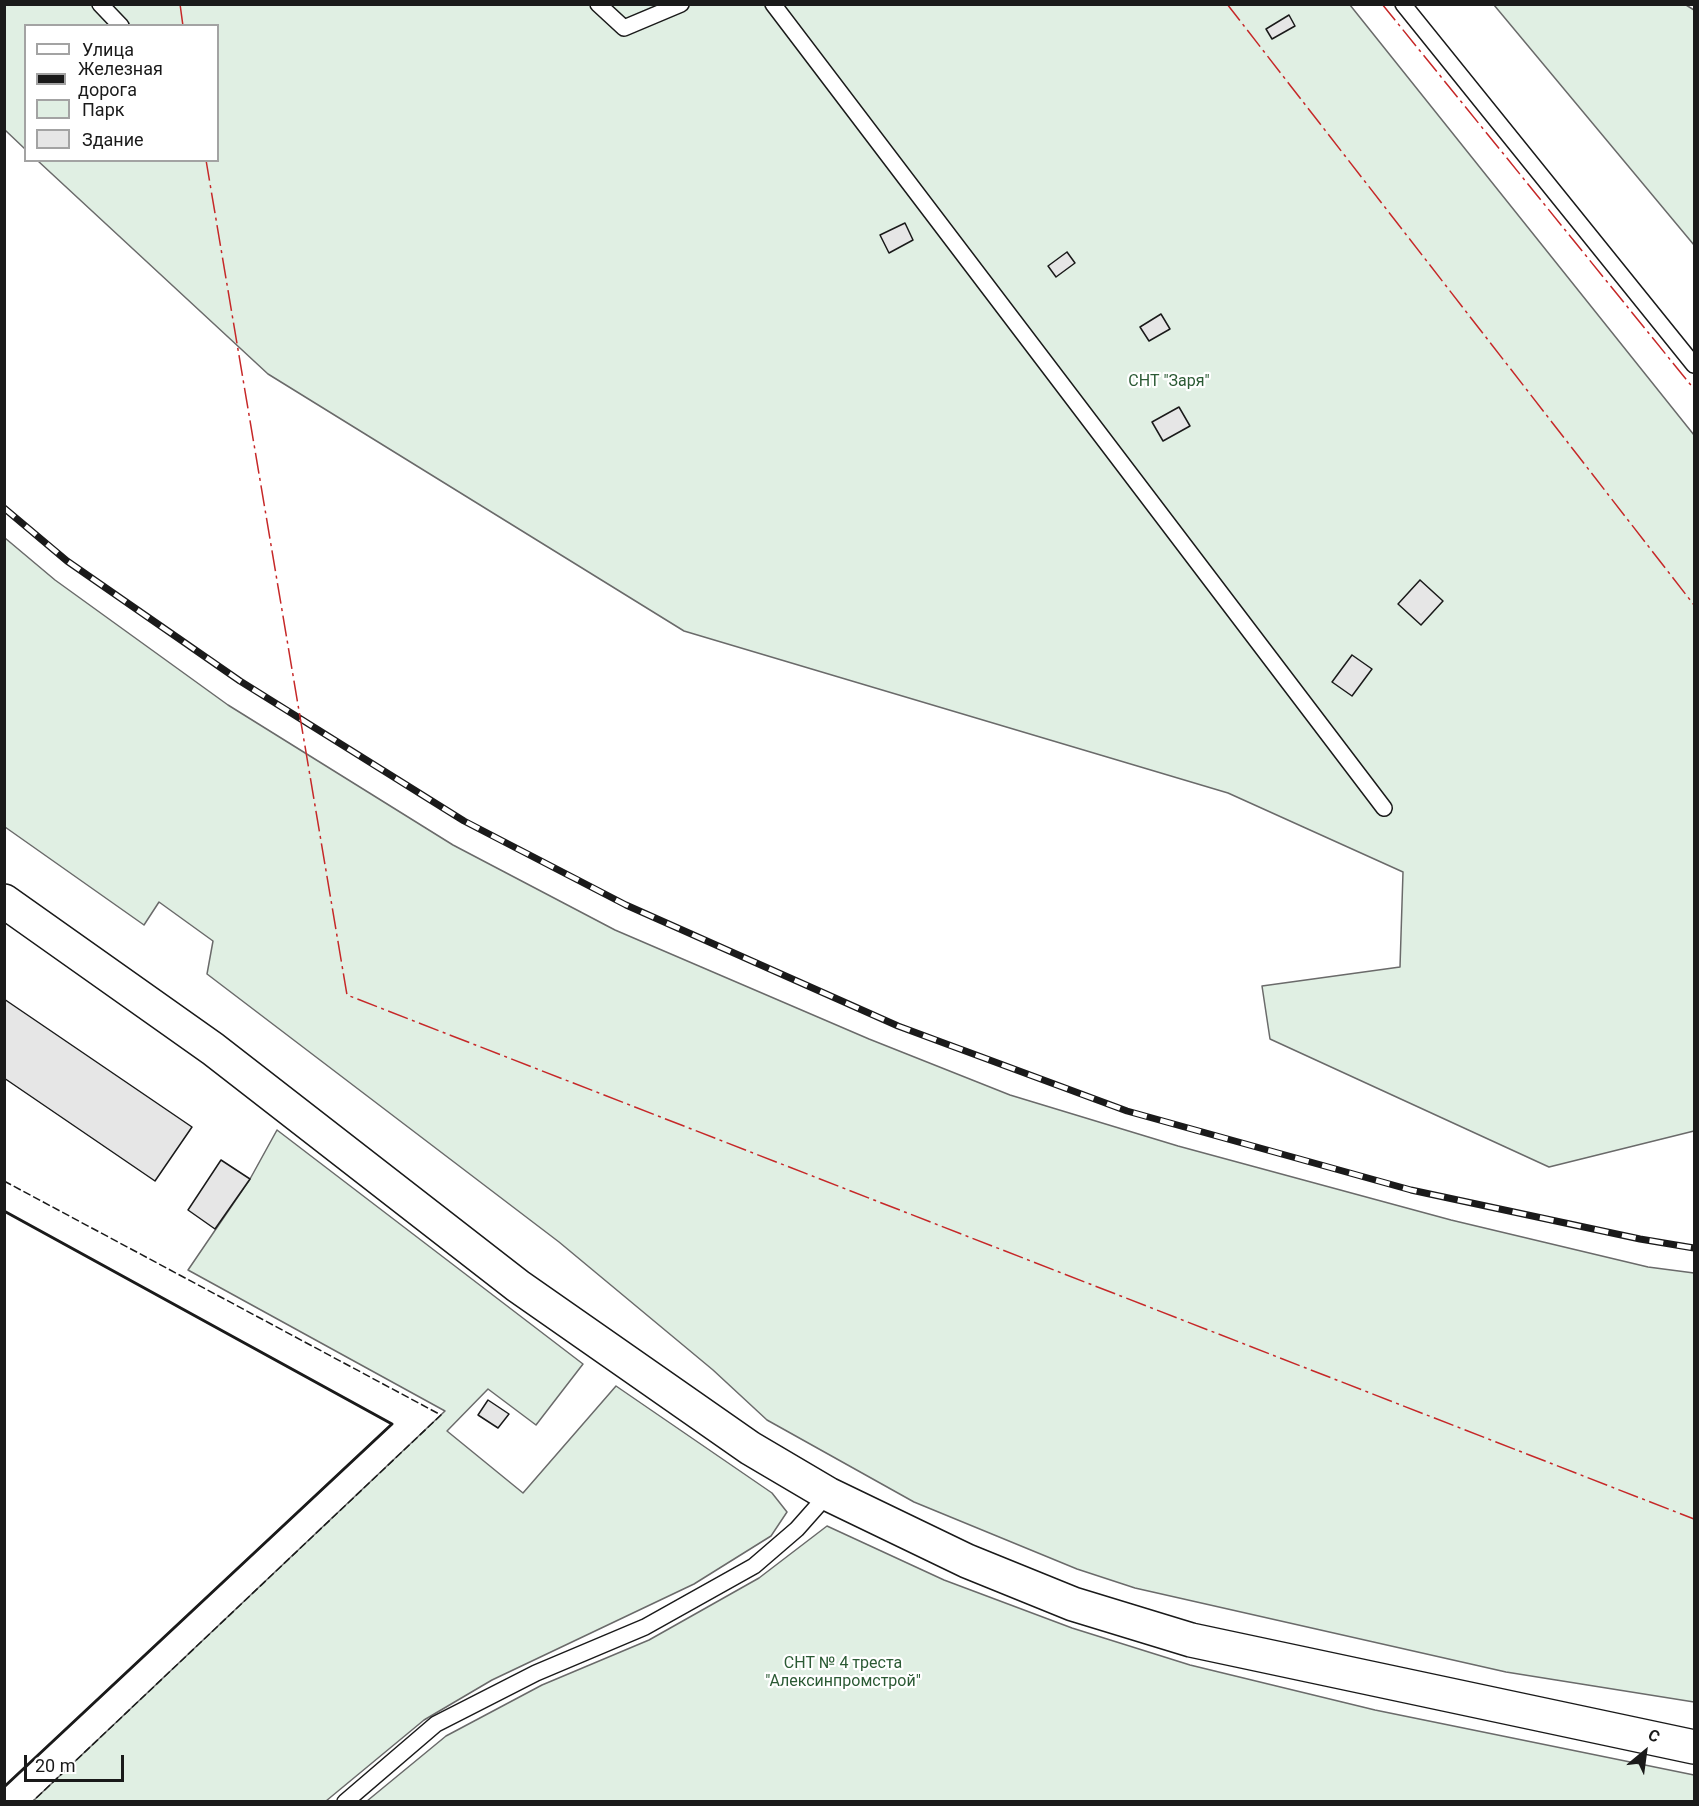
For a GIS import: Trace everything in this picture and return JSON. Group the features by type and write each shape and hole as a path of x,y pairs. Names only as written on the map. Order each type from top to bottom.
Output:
{"main road":[{"path":"4,901 213,1049 518,1286 750,1448 828,1494 967,1561 1073,1604 1191,1640 1695,1747"}],"lane":[{"path":"100,4 119,24"},
{"path":"598,4 624,28 681,4"},
{"path":"773,4 1383,808"},
{"path":"1403,4 1695,364"},
{"path":"345,1802 436,1724 536,1673 645,1628 754,1566 797,1529 828,1494"}],"green space":[{"name":"СНТ \"Заря\"","path":"4,5 1350,5 1694,435 1694,1131 1549,1167 1270,1039 1262,986 1400,967 1403,872 1228,793 684,631 268,374 39,162 219,162 219,24 24,24 24,148 5,130"},
{"path":"1494,5 1686,5 1694,10 1694,245"},
{"path":"5,538 55,580 228,705 453,845 615,930 869,1039 1010,1095 1178,1146 1451,1220 1648,1267 1694,1273 1694,1702 1506,1672 1135,1588 1077,1569 914,1502 767,1420 713,1370 559,1242 207,974 213,941 159,902 144,925 5,827"},
{"path":"277,1130 583,1364 536,1425 488,1389 447,1431 523,1493 616,1386 772,1493 787,1512 771,1536 694,1584 492,1680 424,1720 326,1801 32,1802 445,1411 188,1270 250,1179"},
{"name":"СНТ № 4 треста \"Алексинпромстрой\"","path":"827,1526 944,1580 1072,1628 1190,1665 1375,1710 1694,1775 1694,1801 367,1801 446,1736 542,1685 649,1640 759,1578"}],"building":[{"path":"1289,15 1295,26 1272,39 1266,29"},
{"path":"905,223 913,240 889,253 880,235"},
{"path":"1067,252 1075,263 1056,277 1048,266"},
{"path":"1161,314 1170,329 1149,341 1140,327"},
{"path":"1179,407 1190,426 1163,441 1152,422"},
{"path":"1420,580 1443,601 1421,625 1398,604"},
{"path":"1352,655 1372,669 1352,696 1332,682"},
{"path":"4,999 192,1127 155,1181 4,1078"},
{"path":"221,1160 250,1179 215,1229 188,1210"},
{"path":"488,1400 509,1414 498,1428 478,1415"}],"railway":[{"path":"4,508 67,561 240,681 464,821 626,905 898,1026 1127,1111 1411,1190 1640,1239 1694,1248"}],"fence":[{"path":"4,1181 441,1415 32,1802"}],"wall":[{"path":"4,1211 392,1424 4,1787"}],"power":[{"path":"180,4 183,24"},
{"path":"1227,4 1694,605"},
{"path":"1382,4 1694,389"},
{"path":"206,162 347,995 1694,1519"}]}
